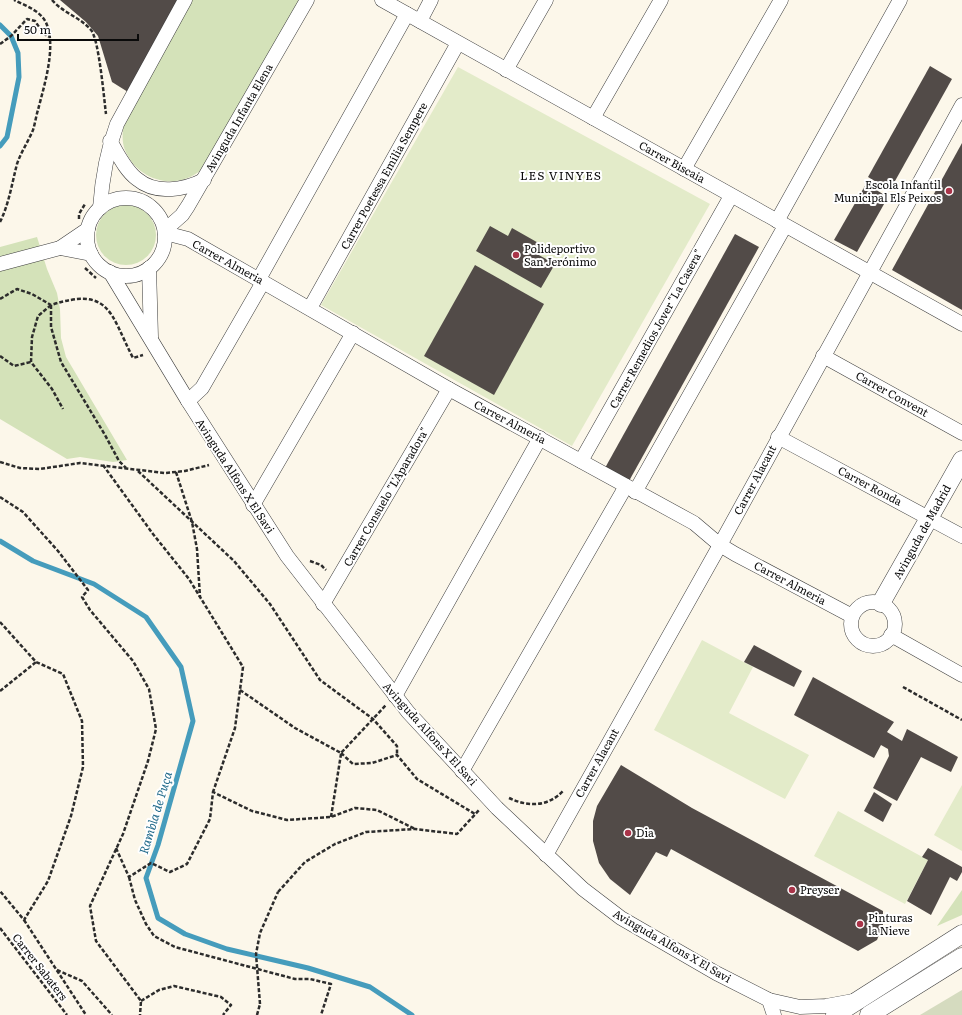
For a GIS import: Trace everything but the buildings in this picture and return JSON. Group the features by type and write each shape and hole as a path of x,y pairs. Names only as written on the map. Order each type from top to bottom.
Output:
{"street":[{"path":"100,208 104,173 110,141 117,124 185,0"},
{"name":"Avinguda Infanta Elena","path":"165,232 182,215 204,180 307,0"},
{"name":"Carrer Biscaia","path":"382,0 962,324"},
{"path":"420,21 431,0"},
{"path":"506,70 546,0"},
{"path":"593,118 661,0"},
{"path":"684,169 781,0"},
{"path":"462,770 630,489 781,223 900,0"},
{"path":"188,401 202,388 406,14"},
{"name":"Carrer Poetessa Emília Sempere","path":"310,308 458,43"},
{"name":"Carrer Alacant","path":"546,855 720,545 778,437 962,105"},
{"path":"110,141 125,166 137,179 151,187 168,190 192,186 204,180"},
{"name":"Carrer Remedios Jover \"La Casera\"","path":"581,462 731,196"},
{"path":"121,198 133,198 144,202 154,209 161,219 165,232 164,246 158,259 149,268 130,275 110,272 99,264 92,254 88,242 88,229 92,217 100,208 110,201 121,198"},
{"path":"182,215 188,239"},
{"path":"0,264 60,248 88,229"},
{"name":"Carrer Almeria","path":"165,232 188,239 449,389 694,523 720,545 852,616"},
{"path":"60,248 92,254"},
{"path":"149,268 151,341"},
{"name":"Avinguda Alfons X El Savi","path":"110,272 188,401 253,505 287,556 395,696 489,800 583,889 621,918 716,973 769,1000 800,1007 826,1006 859,1000"},
{"path":"253,505 353,333"},
{"name":"Carrer Convent","path":"823,356 962,433"},
{"name":"Carrer Consuelo \"L'Aparadora\"","path":"323,604 449,389"},
{"name":"Carrer Ronda","path":"778,437 962,536"},
{"path":"395,696 540,438"},
{"name":"Avinguda de Madrid","path":"881,604 962,460"},
{"path":"873,602 881,604 888,608 894,621 891,635 885,642 877,645 863,643 853,634 851,625 852,616 857,608 864,603 873,602"},
{"path":"891,635 962,675"},
{"path":"835,1015 962,934"},
{"path":"869,1015 962,957"},
{"path":"769,1000 774,1015"}],"path":[{"path":"0,222 5,212 16,177 18,164 33,129 44,90 50,38 47,26 42,17 30,8 14,0"},
{"path":"52,0 60,9 92,30 96,42 106,114 104,120"},
{"path":"0,44 27,19 35,21 43,33 50,38"},
{"path":"0,299 18,289 32,294 51,305"},
{"path":"63,409 52,389 31,362 32,337 38,316 51,305 78,298 99,302 110,310 133,358 144,354"},
{"path":"51,305 51,327 61,362 105,435 119,462 126,469"},
{"path":"0,356 14,366 31,362"},
{"path":"0,462 20,468 40,469 80,463 165,473 210,465"},
{"path":"103,465 153,534 189,579 243,667 235,728 213,792 210,819 187,864 170,872 151,863 129,877"},
{"path":"138,470 234,561 270,604 320,680 373,719 398,746 397,755 417,779 475,814"},
{"path":"176,472 192,522 197,549 200,597"},
{"path":"0,497 23,512 58,551 88,590 82,597 90,610 133,661 149,689 156,729 148,761 123,834 90,906 96,941 142,1002 140,1015"},
{"path":"0,622 36,662 63,674 82,721 83,767 71,816 48,881 24,920"},
{"path":"0,691 36,662"},
{"path":"903,688 962,720"},
{"path":"240,690 295,728 341,753 353,764 372,763 397,755"},
{"path":"332,817 341,753 395,696"},
{"path":"509,798 526,804 541,804 560,794 568,786"},
{"path":"213,792 252,812 287,820 332,817 355,808 377,810 415,829"},
{"path":"257,1015 260,1004 256,954 260,934 278,892 305,862 335,844 366,832 415,829 457,834 489,800"},
{"path":"116,848 129,877 138,906 146,924 154,936 182,949 295,979 310,978 332,984 321,1015"},
{"path":"0,891 24,920 86,1015"},
{"name":"Carrer Sabaters","path":"0,928 67,1015"},
{"path":"57,970 82,981 112,1015"},
{"path":"142,1002 159,990 174,986 221,997 231,1005 222,1015"}],"green space":[{"path":"191,0 299,0 208,162 201,170 187,178 176,181 166,181 155,179 146,174 137,168 130,160 123,142 124,120"},
{"name":"Polideportivo San Jerónimo","path":"458,67 710,204 572,446 321,305"},
{"path":"126,205 142,210 147,214 151,219 156,235 151,251 147,256 142,260 126,265 110,260 105,256 101,251 96,235 101,219 105,214 110,210"},
{"path":"37,237 47,269 57,293 60,309 61,338 66,357 127,460 113,462 80,457 67,459 0,419 0,247"},
{"path":"702,640 753,667 729,713 809,755 785,799 654,730"},
{"path":"962,785 962,851 934,835"},
{"path":"838,811 928,860 905,904 814,856"},
{"path":"962,890 962,915 937,926"},
{"path":"962,990 962,1015 920,1015"}],"waterway":[{"name":"Rambla de Puça","path":"0,25 11,36 18,53 19,77 7,137 0,146"},
{"name":"Rambla de Puça","path":"0,541 33,561 94,584 146,617 181,667 193,721 158,845 146,878 158,918 185,934 227,949 308,968 370,987 412,1015"}],"place":[{"name":"Escola Infantil Municipal Els Peixos","path":"949,191"},
{"name":"Polideportivo San Jerónimo","path":"516,255"},
{"name":"Dia","path":"628,833"},
{"name":"Preyser","path":"792,890"},
{"name":"Pinturas la Nieve","path":"860,924"}],"district":[{"name":"LES VINYES","path":"561,176"}]}
